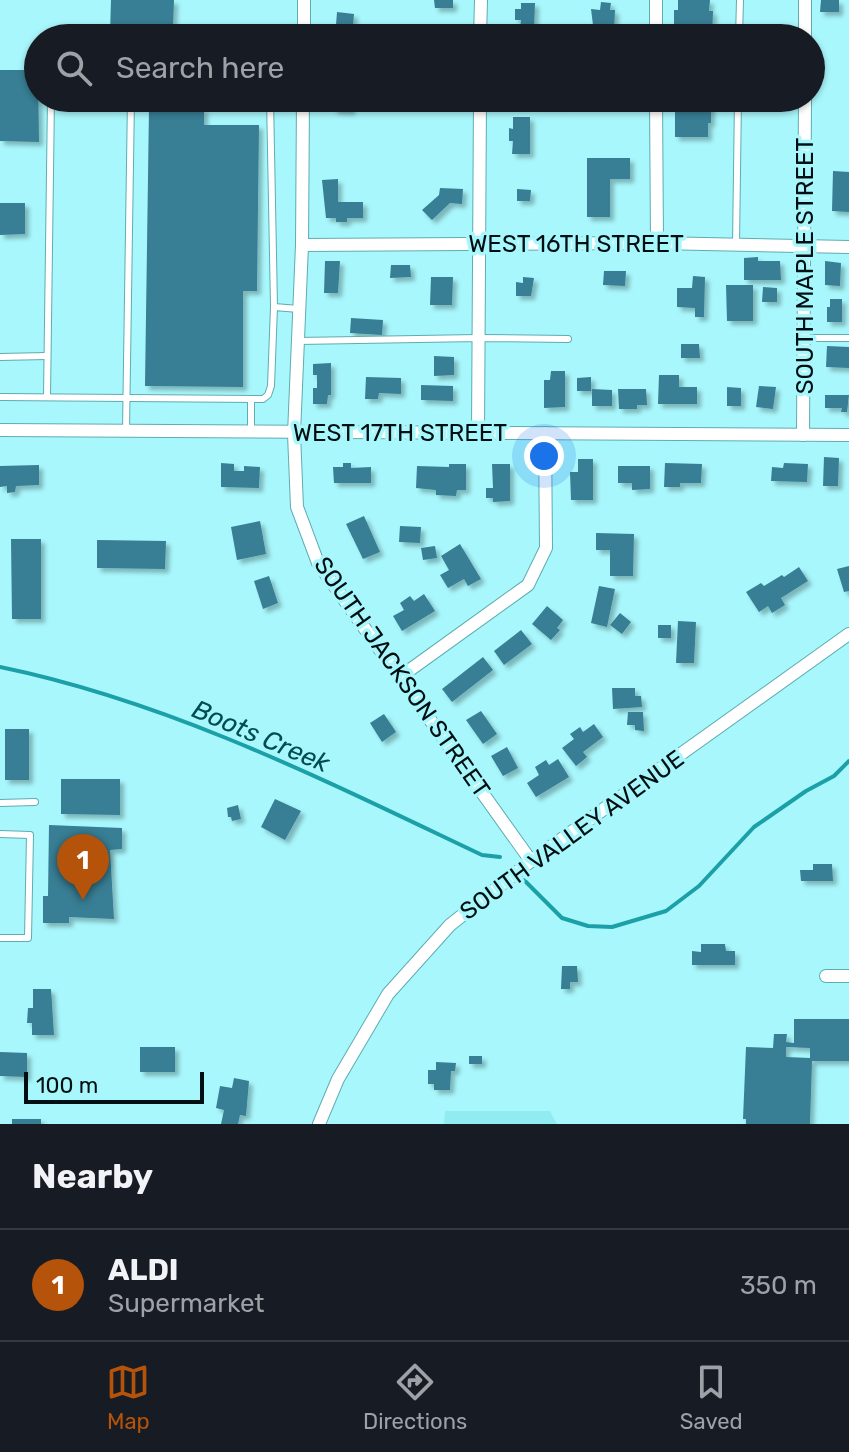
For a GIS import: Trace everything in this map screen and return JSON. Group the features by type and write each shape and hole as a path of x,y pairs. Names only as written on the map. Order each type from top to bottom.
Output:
{"street":[{"path":"304,0 304,24"},
{"path":"480,24 481,0"},
{"path":"656,0 656,24"},
{"path":"805,0 805,24"},
{"name":"SOUTH JACKSON STREET","path":"303,112 302,245 294,434 297,507 318,563 531,861"},
{"path":"478,433 480,112"},
{"path":"656,112 657,243"},
{"name":"SOUTH MAPLE STREET","path":"803,435 805,112"},
{"name":"WEST 16TH STREET","path":"302,245 657,243 849,247"},
{"name":"WEST 17TH STREET","path":"0,430 849,435"},
{"path":"400,677 528,585 546,548 545,433"},
{"name":"SOUTH VALLEY AVENUE","path":"319,1124 338,1079 388,994 450,925 531,861 849,634"},
{"path":"826,976 849,976"}],"lane":[{"path":"739,24 740,0"},
{"path":"47,397 51,112"},
{"path":"126,432 131,112"},
{"path":"0,397 263,399 268,395 274,307 270,112"},
{"path":"736,245 738,112"},
{"path":"274,307 299,309"},
{"path":"805,338 849,338"},
{"path":"298,341 568,339"},
{"path":"0,357 47,356"},
{"path":"251,399 251,433"},
{"path":"0,803 35,802"},
{"path":"0,834 30,835 28,938 0,938"}],"shaded area":[{"path":"445,1111 550,1111 557,1124 444,1124"}],"building":[{"path":"111,0 174,0 173,24 110,24"},
{"path":"434,0 453,0 453,8 435,8"},
{"path":"678,0 710,0 713,24 674,24 674,10 678,10"},
{"path":"821,0 839,0 839,12 820,12"},
{"path":"601,2 611,3 610,10 615,10 614,24 593,24 591,9 600,10"},
{"path":"521,3 535,3 534,24 521,24 521,20 515,20 515,9 521,9"},
{"path":"337,12 354,14 353,24 336,24"},
{"path":"0,70 24,70 24,112 39,112 39,142 0,141"},
{"path":"149,112 204,112 204,125 259,125 257,291 243,291 243,387 145,386"},
{"path":"675,112 711,112 708,137 675,137"},
{"path":"513,117 530,117 530,154 512,154 513,141 509,141 509,128 513,129"},
{"path":"587,158 630,158 630,179 610,179 610,217 587,217"},
{"path":"833,171 849,172 849,212 832,211"},
{"path":"338,179 338,202 363,202 363,218 336,222 336,218 326,218 322,180"},
{"path":"440,188 463,189 462,204 450,203 432,220 422,210 439,195"},
{"path":"517,189 531,190 530,201 517,201"},
{"path":"0,203 25,203 25,234 0,235"},
{"path":"758,257 758,261 780,261 781,280 744,280 744,258"},
{"path":"325,261 340,261 338,293 324,293"},
{"path":"825,261 841,263 840,286 825,285"},
{"path":"391,265 410,265 411,277 390,278"},
{"path":"604,271 626,271 625,286 603,285"},
{"path":"693,276 705,277 704,317 695,317 695,308 677,307 677,288 692,288"},
{"path":"431,277 453,277 452,305 430,305"},
{"path":"523,277 534,278 531,296 516,296 516,282 523,283"},
{"path":"726,285 753,285 753,321 727,321"},
{"path":"763,287 777,288 777,302 762,302"},
{"path":"830,299 842,299 842,322 827,322"},
{"path":"351,318 383,320 382,335 350,333"},
{"path":"681,344 699,344 700,358 681,358"},
{"path":"827,346 849,347 849,368 826,367"},
{"path":"434,356 454,357 454,375 434,376"},
{"path":"331,363 331,395 328,395 327,404 313,404 317,375 313,375 313,364"},
{"path":"551,371 565,371 565,407 544,408 544,380 550,380"},
{"path":"659,375 679,375 679,387 697,387 697,404 658,404"},
{"path":"366,377 401,378 401,394 379,393 378,399 365,399"},
{"path":"591,377 591,391 577,391 577,378"},
{"path":"421,385 453,386 453,401 421,400"},
{"path":"759,386 776,387 773,409 756,407"},
{"path":"727,387 741,388 741,406 727,406"},
{"path":"592,389 612,390 612,406 592,406"},
{"path":"618,389 646,389 647,405 637,405 637,409 619,409"},
{"path":"825,395 849,395 847,412 841,412 842,408 825,408"},
{"path":"824,457 839,458 838,486 823,486"},
{"path":"578,459 593,459 593,500 571,500 570,472 578,472"},
{"path":"221,463 234,464 234,471 244,471 244,466 260,467 259,488 221,487"},
{"path":"343,463 351,463 351,468 371,467 371,483 334,483 333,467 343,467"},
{"path":"665,463 702,464 701,483 664,487"},
{"path":"784,463 808,464 807,482 771,481 772,467 783,468"},
{"path":"449,464 466,464 466,490 457,490 456,496 436,495 436,490 416,488 417,466 449,467"},
{"path":"492,464 510,464 510,501 493,502 493,498 486,498 486,488 493,488"},
{"path":"39,465 39,485 16,486 15,492 7,493 7,486 0,487 0,466"},
{"path":"618,466 650,466 650,489 632,490 632,483 618,483"},
{"path":"364,516 380,552 363,559 346,524"},
{"path":"260,521 266,554 237,560 231,527"},
{"path":"400,526 421,527 420,543 399,542"},
{"path":"596,533 634,534 633,576 610,576 610,550 596,550"},
{"path":"11,539 41,539 41,619 12,619"},
{"path":"97,540 166,541 165,569 97,568"},
{"path":"460,544 481,579 468,586 464,579 448,588 440,575 449,570 441,556"},
{"path":"435,546 437,558 423,560 421,548"},
{"path":"849,566 849,591 844,592 837,569"},
{"path":"799,567 808,581 781,598 785,605 772,613 768,606 759,612 746,592 761,583 764,586 782,575 784,577"},
{"path":"269,576 278,603 263,609 254,581"},
{"path":"599,586 615,589 607,627 591,623"},
{"path":"424,594 435,611 402,631 393,616 404,610 400,603 410,596 414,601"},
{"path":"547,606 563,620 557,628 560,630 551,640 532,624"},
{"path":"620,613 631,622 622,634 610,625"},
{"path":"678,621 696,622 694,663 676,663"},
{"path":"658,625 671,625 671,638 658,638"},
{"path":"521,630 532,644 504,665 494,651"},
{"path":"483,657 493,670 452,702 442,689"},
{"path":"612,688 635,688 635,696 641,696 642,707 613,709"},
{"path":"481,711 497,734 483,744 466,720"},
{"path":"628,712 643,712 644,731 635,730 635,725 627,725"},
{"path":"384,714 396,732 382,742 370,723"},
{"path":"594,724 603,737 583,752 587,757 576,766 562,748 574,739 570,734 580,727 583,732"},
{"path":"5,729 29,729 29,780 5,780"},
{"path":"507,747 518,768 503,776 491,756"},
{"path":"558,759 569,777 536,797 527,783 539,775 535,767 546,760 549,765"},
{"path":"61,779 120,779 120,815 61,814"},
{"path":"275,799 301,811 285,840 261,827"},
{"path":"238,805 241,819 232,821 227,808"},
{"path":"49,825 122,828 122,849 110,850 114,919 69,917 69,923 43,923 43,896 48,896"},
{"path":"813,864 832,864 833,881 801,881 800,870 813,870"},
{"path":"701,944 725,944 726,951 735,951 735,965 692,965 692,951 701,952"},
{"path":"562,966 577,966 578,982 570,982 570,989 561,989"},
{"path":"33,989 51,989 54,1035 32,1035 32,1023 27,1023 28,1008 33,1008"},
{"path":"794,1019 849,1019 849,1061 812,1061 810,1124 746,1124 746,1119 743,1119 746,1047 773,1048 774,1034 787,1034 786,1042 794,1043","holes":["786,1047 810,1048 810,1058 786,1057"]},
{"path":"140,1047 175,1047 175,1072 140,1072"},
{"path":"0,1052 27,1053 27,1077 0,1076"},
{"path":"469,1056 482,1056 482,1064 469,1064"},
{"path":"436,1062 456,1063 455,1071 451,1071 450,1090 434,1090 434,1084 428,1084 428,1070 436,1070"},
{"path":"234,1078 249,1081 246,1116 240,1115 238,1124 221,1124 224,1110 216,1108 220,1086 232,1088"},
{"path":"12,1119 41,1119 41,1124 12,1124"}],"waterway":[{"name":"Boots Creek","path":"0,667 63,682 186,722 306,772 482,855 500,857"},
{"name":"Boots Creek","path":"524,880 562,918 588,926 612,927 666,911 699,886 754,827 806,791 834,776 849,761"}],"place":[{"name":"ALDI","path":"83,900"}]}
